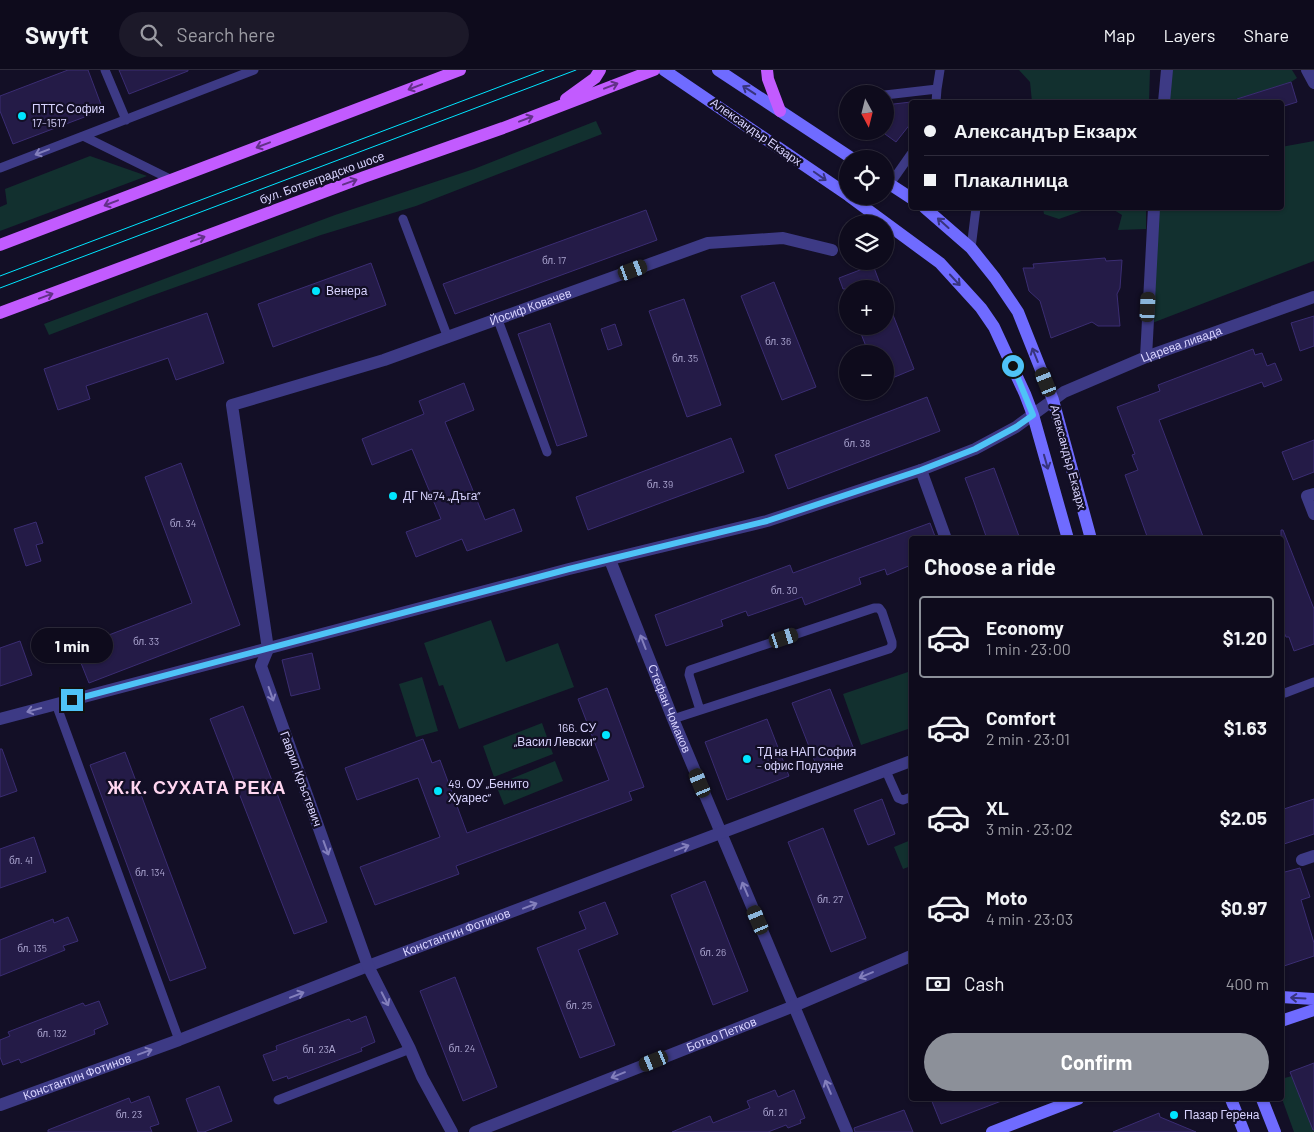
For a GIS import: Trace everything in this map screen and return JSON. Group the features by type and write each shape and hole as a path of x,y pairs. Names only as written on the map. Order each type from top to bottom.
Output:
{"main road":[{"path":"0,245 460,70"},
{"path":"550,110 596,78 600,70"},
{"name":"бул. Ботевградско шосе","path":"0,313 654,70"},
{"path":"767,70 768,79 780,110"}],"street":[{"name":"Александър Екзарх","path":"664,70 839,190"},
{"path":"718,70 839,150"},
{"path":"1164,100 1167,70"},
{"path":"1307,70 1314,83"},
{"path":"894,186 909,197"},
{"name":"Александър Екзарх","path":"860,205 940,263 981,308 994,327 1033,415 1067,536"},
{"name":"Александър Екзарх","path":"927,210 971,248 995,278 1018,312 1053,400 1090,536"},
{"path":"1146,357 1154,210"},
{"name":"Йосиф Ковачев","path":"232,405 384,360 708,243 783,238 832,250"},
{"name":"Царева ливада","path":"0,719 268,648 767,521 921,470 975,449 1016,427 1064,392 1146,357 1314,297"},
{"name":"Гаврил Кръстевич","path":"232,405 268,648 261,666 368,966 422,1077 452,1132"},
{"path":"921,470 945,536"},
{"path":"1314,494 1307,496 1314,514"},
{"name":"Стефан Чомаков","path":"610,560 673,719 847,1132"},
{"name":"Константин Фотинов","path":"0,1105 179,1040 368,966 909,762"},
{"name":"Ботьо Петков","path":"475,1132 794,1006 909,957"},
{"path":"1284,997 1314,999"},
{"path":"1284,1020 1314,1010"},
{"path":"992,1132 1013,1129 1074,1101"},
{"path":"1232,1101 1244,1132"},
{"path":"1263,1101 1275,1132"}],"lane":[{"path":"105,70 126,120"},
{"path":"0,168 254,70"},
{"path":"936,100 940,70"},
{"path":"894,94 937,90"},
{"path":"83,136 172,180"},
{"path":"894,175 909,156"},
{"path":"971,248 976,210"},
{"path":"403,219 448,338"},
{"path":"498,320 548,452"},
{"path":"673,719 889,649 892,646 892,642 882,612 879,608 874,608 690,670 689,675 700,710"},
{"path":"1285,693 1314,682"},
{"path":"56,704 179,1040"},
{"path":"886,771 898,798 903,800 909,798"},
{"path":"278,1100 410,1049"}],"green space":[{"path":"1019,70 1150,70 1149,100 1032,100 1030,82"},
{"path":"1167,70 1292,70 1297,78 1291,82 1233,100 1164,100"},
{"path":"596,121 602,134 416,206 321,235 148,297 49,335 44,324 335,215 474,169"},
{"path":"1314,141 1314,261 1147,325 1154,210 1284,210 1284,146"},
{"path":"90,156 147,176 0,231 0,207 7,204 5,189"},
{"path":"1043,210 1084,210 1059,219 1044,214"},
{"path":"1114,210 1146,210 1146,229 1118,230 1122,215"},
{"path":"491,620 506,662 558,643 574,687 459,729 443,685 439,686 424,643"},
{"path":"909,672 909,729 861,745 843,694"},
{"path":"422,677 438,731 416,737 399,684"},
{"path":"542,723 553,754 494,777 483,746"},
{"path":"555,761 563,781 504,805 496,785"},
{"path":"909,841 909,867 903,869 894,847"},
{"path":"1292,1076 1314,1132 1294,1132 1283,1101 1284,1078"}],"building":[{"path":"68,70 88,70 103,110 13,144 0,111 0,96"},
{"path":"119,70 188,70 188,71 129,94"},
{"path":"1291,82 1297,102 1284,106 1284,100 1237,99"},
{"path":"909,102 909,126 896,142 893,140 894,104"},
{"path":"646,210 657,240 455,314 443,284"},
{"path":"1105,258 1106,261 1122,260 1120,288 1117,294 1120,326 1098,326 1092,322 1051,338 1040,301 1029,291 1023,268 1034,268 1033,264"},
{"path":"371,263 386,305 273,347 258,304"},
{"path":"860,270 875,270 879,280 840,280 839,278"},
{"path":"774,282 816,387 782,400 741,296"},
{"path":"684,299 721,405 687,417 649,311"},
{"path":"207,313 224,363 176,380 168,358 86,386 90,399 58,410 44,369"},
{"path":"1314,316 1314,346 1300,351 1291,323"},
{"path":"894,318 914,369 894,377 894,345 865,345 862,335 894,335"},
{"path":"550,323 587,436 557,446 518,334"},
{"path":"615,324 622,345 608,350 601,329"},
{"path":"1253,349 1255,355 1262,353 1267,366 1275,363 1282,380 1264,387 1262,382 1159,420 1203,536 1147,536 1125,475 1138,470 1132,455 1135,454 1117,407 1160,391 1158,385"},
{"path":"464,383 474,410 445,422 485,520 514,509 522,531 467,551 462,539 416,557 406,532 441,519 412,449 372,465 362,439 424,414 419,401"},
{"path":"927,397 940,431 788,489 775,455"},
{"path":"731,438 744,472 588,530 576,497"},
{"path":"1314,440 1314,472 1293,480 1282,452"},
{"path":"181,463 240,625 89,683 75,648 192,603 145,477"},
{"path":"994,468 1019,536 986,536 965,478"},
{"path":"36,522 43,543 36,545 41,561 26,566 14,529"},
{"path":"930,523 935,536 909,536 909,566 887,575 885,569 859,578 861,584 805,605 802,597 748,616 746,611 721,620 723,626 666,646 655,615 790,565 793,573"},
{"path":"1281,530 1283,530 1314,609 1314,644 1294,651 1289,637 1286,637 1284,632 1284,536 1281,536"},
{"path":"20,641 32,675 0,686 0,648"},
{"path":"312,653 320,689 291,696 282,660"},
{"path":"607,688 644,787 629,792 632,800 456,866 459,874 375,905 360,867 440,837 418,778 357,800 345,768 423,739 432,763 440,760 467,833 609,780 578,699"},
{"path":"830,689 855,752 817,767 792,703"},
{"path":"243,706 327,922 294,934 210,719"},
{"name":"ТД на НАП София - офис Подуяне","path":"767,719 789,776 727,800 705,742"},
{"path":"0,749 2,749 17,791 0,797"},
{"path":"125,752 206,968 170,981 90,765"},
{"path":"882,799 895,834 868,845 854,810"},
{"path":"1314,799 1314,834 1284,844 1284,809"},
{"path":"823,828 866,938 831,952 788,842"},
{"path":"34,837 46,872 0,888 0,849"},
{"path":"1300,868 1310,897 1301,900 1314,943 1314,956 1284,966 1284,872"},
{"path":"705,881 748,991 713,1005 671,895"},
{"path":"605,902 618,934 578,950 615,1045 580,1058 537,948 586,929 579,912"},
{"path":"68,917 78,941 63,946 65,950 0,976 0,940 53,919 54,923"},
{"path":"455,977 497,1087 463,1101 420,991"},
{"path":"99,1001 108,1024 94,1030 95,1034 21,1063 19,1059 3,1065 0,1057 0,1040 10,1036 8,1032 83,1003 85,1006"},
{"path":"366,1016 375,1042 361,1048 362,1051 288,1079 287,1076 273,1081 263,1055 277,1050 276,1046 349,1019 351,1022"},
{"path":"1314,1063 1314,1130 1313,1130 1290,1072"},
{"path":"219,1086 232,1121 204,1132 198,1132 186,1099"},
{"path":"775,1090 778,1097 794,1090 805,1118 800,1120 801,1123 788,1128 786,1125 768,1132 672,1132 710,1116 713,1123 750,1108 747,1101"},
{"path":"149,1096 159,1124 150,1127 152,1132 48,1132 48,1130 129,1098 131,1103"},
{"path":"932,1101 1001,1101 941,1124"},
{"path":"904,1110 913,1132 855,1132 854,1128"},
{"path":"1159,1113 1160,1117 1196,1132 1113,1132"}],"tram line":[{"path":"0,276 544,70"},
{"path":"0,288 576,70"}],"place":[{"name":"ПТТС София 17-1517","path":"22,116"},
{"name":"Венера","path":"316,291"},
{"name":"ДГ №74 „Дъга“","path":"393,496"},
{"name":"166. СУ „Васил Левски”","path":"606,735"},
{"name":"ТД на НАП София - офис Подуяне","path":"747,759"},
{"name":"49. ОУ „Бенито Хуарес“","path":"438,791"},
{"name":"Пазар Герена","path":"1174,1115"}],"district":[{"name":"Ж.К. СУХАТА РЕКА","path":"197,788"}],"route":[{"path":"72,700 569,569 767,521 921,470 975,449 1016,427 1033,415 1013,366"}]}
